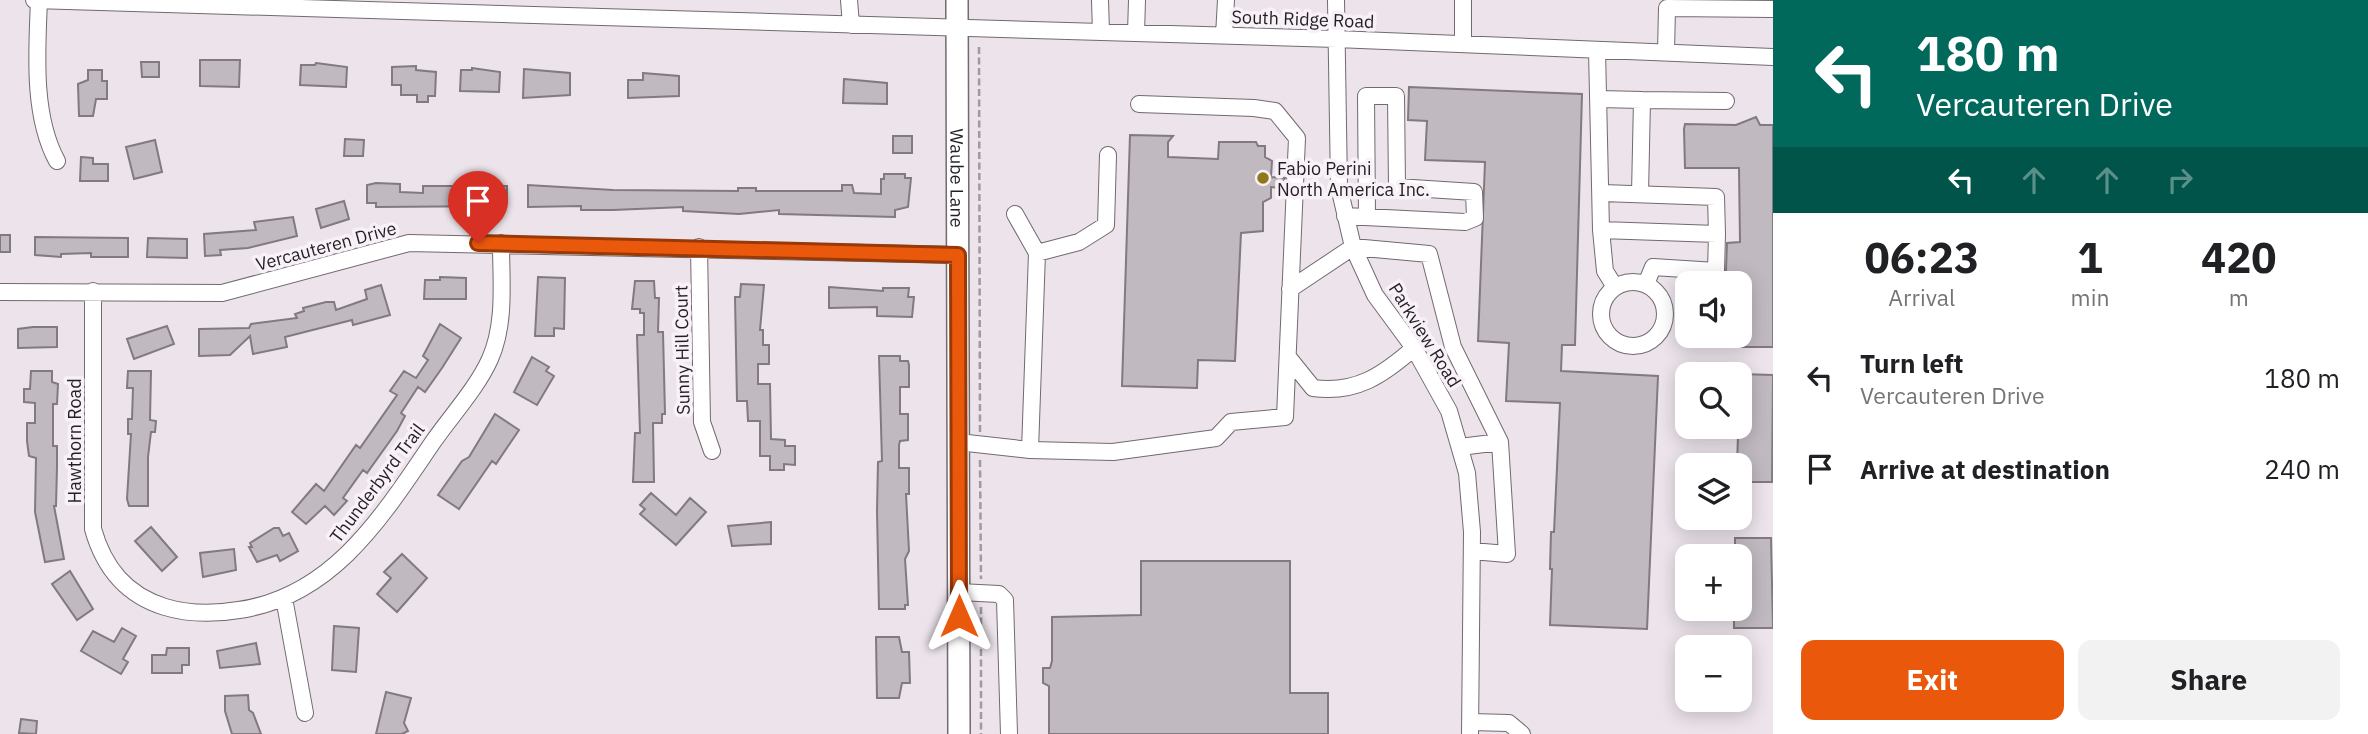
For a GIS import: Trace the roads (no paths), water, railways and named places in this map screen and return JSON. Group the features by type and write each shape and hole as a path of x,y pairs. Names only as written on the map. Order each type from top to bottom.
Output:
{"main road":[{"name":"Waube Lane","path":"957,0 960,734"}],"street":[{"path":"36,0 37,54 46,142 57,161"},
{"name":"South Ridge Road","path":"36,0 435,6 851,25 1336,39 1773,57"},
{"path":"849,0 851,25"},
{"path":"1100,0 1101,32"},
{"path":"1136,33 1137,0"},
{"path":"1224,36 1226,0"},
{"name":"Parkview Road","path":"1336,0 1339,187 1353,247 1376,295 1414,348 1450,411 1468,473 1472,551 1470,728"},
{"path":"1463,0 1463,44"},
{"path":"1666,52 1667,4 1773,9"},
{"path":"1597,50 1601,230 1605,271 1615,287"},
{"path":"1345,216 1465,222 1475,218 1474,192 1397,187 1396,96 1366,96 1367,217"},
{"path":"1599,99 1726,102"},
{"path":"1640,194 1642,100"},
{"path":"958,442 1030,450 1113,452 1216,438 1231,422 1285,417 1298,175 1297,138 1275,111 1254,107 1139,104"},
{"path":"1338,136 1365,135"},
{"path":"1037,253 1079,242 1106,225 1108,155"},
{"path":"1602,192 1716,197 1716,271 1653,267 1646,284"},
{"path":"1015,214 1037,253 1030,450"},
{"path":"1601,230 1717,234"},
{"name":"Vercauteren Drive","path":"0,292 222,293 388,246 409,243 699,247 958,255"},
{"name":"Thunderbyrd Trail","path":"121,581 149,602 182,612 227,612 284,598 323,577 358,546 490,360 501,325 501,243"},
{"name":"Sunny Hill Court","path":"699,247 702,422 712,450"},
{"path":"1290,289 1353,247 1429,254 1452,347 1500,442 1507,554 1472,551"},
{"path":"1624,282 1646,284 1661,298 1665,319 1655,338 1636,347 1615,342 1602,325 1602,304 1615,287 1624,282"},
{"name":"Hawthorn Road","path":"93,291 93,529 101,557 121,581"},
{"path":"1287,357 1313,388 1330,390 1356,387 1383,375 1414,348"},
{"path":"1460,447 1500,442"},
{"path":"959,592 999,594 1008,607 1009,734"},
{"path":"284,598 305,713"},
{"path":"1470,728 1509,723 1522,734"}],"place":[{"name":"Fabio Perini North America Inc.","path":"1263,178"}]}
